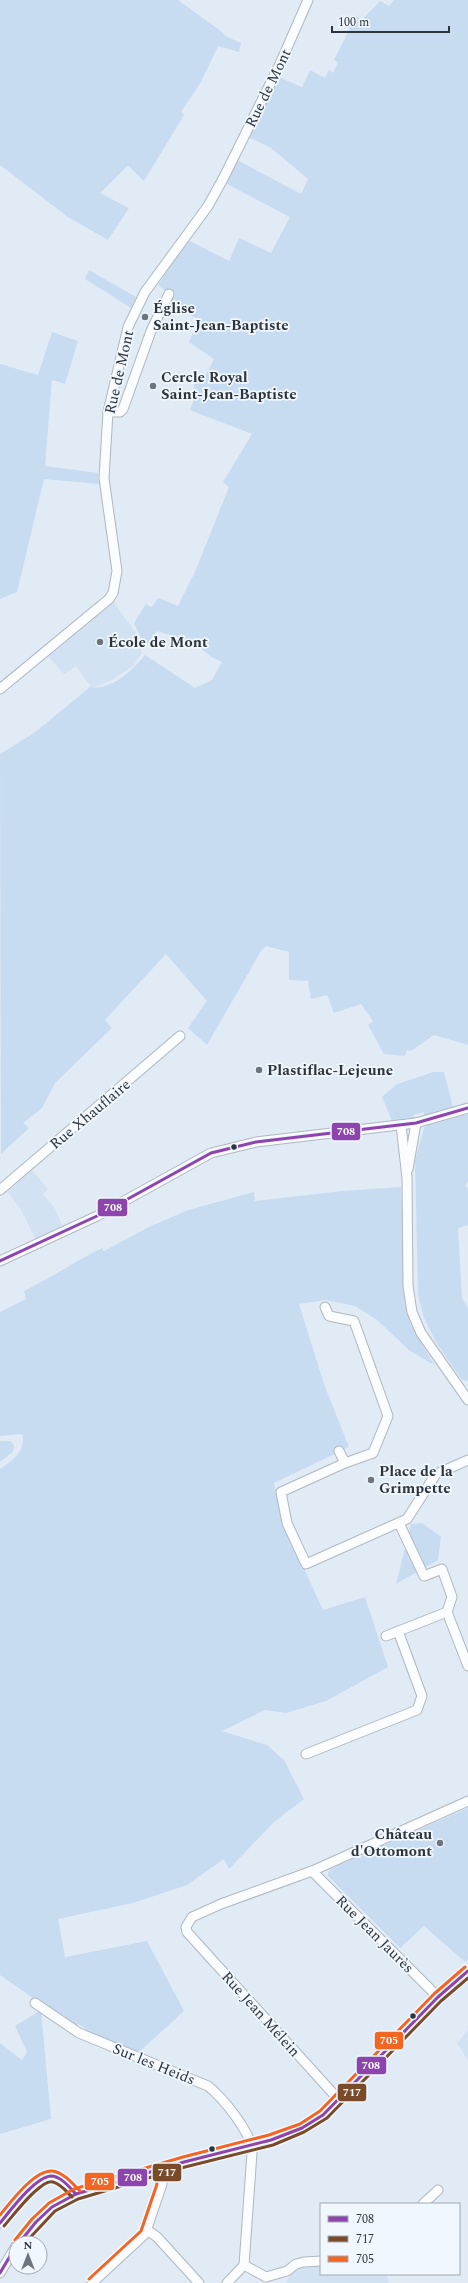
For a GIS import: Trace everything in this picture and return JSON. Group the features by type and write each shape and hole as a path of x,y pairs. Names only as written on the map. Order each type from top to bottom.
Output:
{"street":[{"name":"Rue de Mont","path":"0,689 109,599 113,593 117,571 116,558 104,478 108,412 128,327 146,292 208,206 224,177 279,66 308,0"},
{"path":"108,412 120,412 123,409 151,331 169,294"},
{"name":"Rue Xhauflaire","path":"0,1190 180,1036"},
{"path":"0,1261 97,1216 211,1154 256,1142 416,1123 468,1108"},
{"path":"407,1178 416,1123"},
{"path":"401,1125 407,1178 408,1286 412,1312 421,1333 464,1386 468,1400"},
{"path":"325,1307 329,1316 354,1321 388,1416 373,1452 281,1492 287,1523 306,1564 407,1519 436,1474 468,1460"},
{"path":"339,1452 345,1463"},
{"path":"398,1522 424,1576 442,1569 452,1597 447,1612 468,1666"},
{"path":"386,1636 447,1612"},
{"path":"306,1754 417,1710 422,1696 398,1631"},
{"path":"312,1871 468,1801"},
{"name":"Rue Jean Mélein","path":"312,1871 221,1904 192,1917 186,1927 187,1932 339,2100"},
{"name":"Rue Jean Jaurès","path":"312,1871 438,1997"},
{"path":"25,2235 36,2222 52,2207 76,2194 252,2146 302,2128 323,2115 339,2100 438,1997 468,1971"},
{"name":"Sur les Heids","path":"35,2003 79,2033 208,2086 225,2103 252,2146"},
{"path":"227,2283 244,2265 252,2146"},
{"path":"97,2282 147,2230 162,2184 160,2170"},
{"path":"0,2223 42,2178 52,2176 62,2180 76,2194"},
{"path":"424,2203 438,2190"},
{"path":"147,2230 157,2237 199,2283"},
{"path":"0,2272 8,2259"},
{"path":"244,2265 266,2277 287,2271 296,2264 320,2261"}],"shaded area":[{"path":"0,0 178,0 222,32 225,36 241,43 239,52 218,46 201,82 181,112 184,115 144,181 128,165 100,193 129,208 108,240 68,217 0,165"},
{"path":"394,0 468,0 468,1045 434,1035 411,1051 407,1050 405,1056 384,1054 368,1025 373,1021 361,1004 334,1013 327,995 311,999 308,981 289,980 289,952 266,946 261,951 207,1045 188,1028 207,1001 166,954 105,1020 112,1028 55,1083 42,1108 23,1123 29,1128 1,1154 0,754 34,733 90,687 106,686 121,678 128,673 145,655 195,688 212,680 222,662 210,656 192,641 157,631 147,645 143,642 134,623 146,604 152,607 158,598 178,606 195,572 229,487 223,482 252,434 190,410 194,399 194,384 202,382 214,359 189,342 199,319 176,309 178,305 166,300 168,293 158,285 188,240 229,261 239,238 271,253 290,217 225,183 237,160 301,194 308,179 271,148 248,137 279,77 302,87 310,70 325,78 329,70 333,73 338,62 334,60 356,16 362,20 380,1 389,6"},
{"path":"89,270 136,297 131,308 85,279"},
{"path":"52,332 78,341 65,384 52,380 45,466 98,473 99,484 44,479 17,592 0,599 0,364 38,375"},
{"name":"École de Mont","path":"113,601 135,632 142,653 133,666 112,680 92,688 76,666 64,674 47,655"},
{"path":"433,1072 444,1072 453,1107 424,1116 424,1112 413,1115 415,1119 392,1121 382,1097 397,1084"},
{"path":"468,1114 468,1181 465,1186 468,1188 468,1225 458,1228 462,1298 468,1308 468,1381 463,1380 459,1376 437,1344 424,1318 418,1295 415,1160 424,1128 428,1125"},
{"path":"32,1170 48,1189 43,1194 54,1207 63,1227 36,1240 20,1208 7,1192"},
{"path":"401,1187 405,1304 411,1325 434,1365 410,1351 376,1319 355,1306 326,1300 299,1304 324,1384 349,1447 274,1483 281,1518 323,1610 365,1597 388,1667 326,1701 286,1713 265,1710 222,1731 267,1745 284,1760 304,1799 274,1822 229,1869 224,1859 187,1885 133,1903 58,1919 65,1957 147,1941 184,2011 137,2054 87,2035 85,2028 78,2024 76,2028 0,1975 0,1469 14,1459 20,1450 23,1440 22,1434 0,1436 0,1312 26,1299 24,1291 92,1253 102,1248 104,1251 149,1227 188,1210 254,1192 255,1201 342,1191"},
{"path":"0,1441 10,1441 14,1445 13,1452 0,1462"},
{"path":"422,1523 441,1537 438,1560 396,1584 411,1524"},
{"path":"468,1808 468,1959 465,1962 424,1926 400,1948 328,1876 328,1872 332,1868"},
{"path":"41,2010 51,2119 0,2134 0,2043 22,2060 27,2052 15,2026"},
{"path":"468,2030 468,2060 457,2043"},
{"path":"320,2262 320,2275 386,2275 389,2283 286,2283 292,2271 301,2264"}],"transit line":[{"name":"708","path":"0,1261 97,1216 211,1153 256,1142 416,1123 468,1108"},
{"name":"705","path":"19,2235 32,2219 49,2203 74,2189 183,2157 269,2135 300,2124 320,2111 434,1994 465,1967"},
{"name":"708","path":"25,2235 36,2222 52,2207 76,2194 184,2162 271,2140 302,2128 323,2115 438,1997 468,1971"},
{"name":"717","path":"32,2235 55,2211 78,2199 185,2167 273,2145 304,2132 327,2118 441,2001 468,1978"},
{"name":"705","path":"0,2215 30,2181 45,2172 52,2171 60,2173 80,2191"},
{"name":"705","path":"89,2279 141,2231 157,2184 155,2171"},
{"name":"708","path":"0,2223 23,2195 30,2188 45,2178 51,2176 58,2178 76,2194"},
{"name":"717","path":"4,2226 34,2192 48,2182 59,2184 72,2197"},
{"name":"708","path":"0,2273 8,2260"}],"place":[{"name":"Église Saint-Jean-Baptiste","path":"145,317"},
{"name":"Cercle Royal Saint-Jean-Baptiste","path":"153,386"},
{"name":"École de Mont","path":"100,642"},
{"name":"Plastiflac-Lejeune","path":"259,1070"},
{"name":"Place de la Grimpette","path":"371,1480"},
{"name":"Château d'Ottomont","path":"440,1843"}]}
